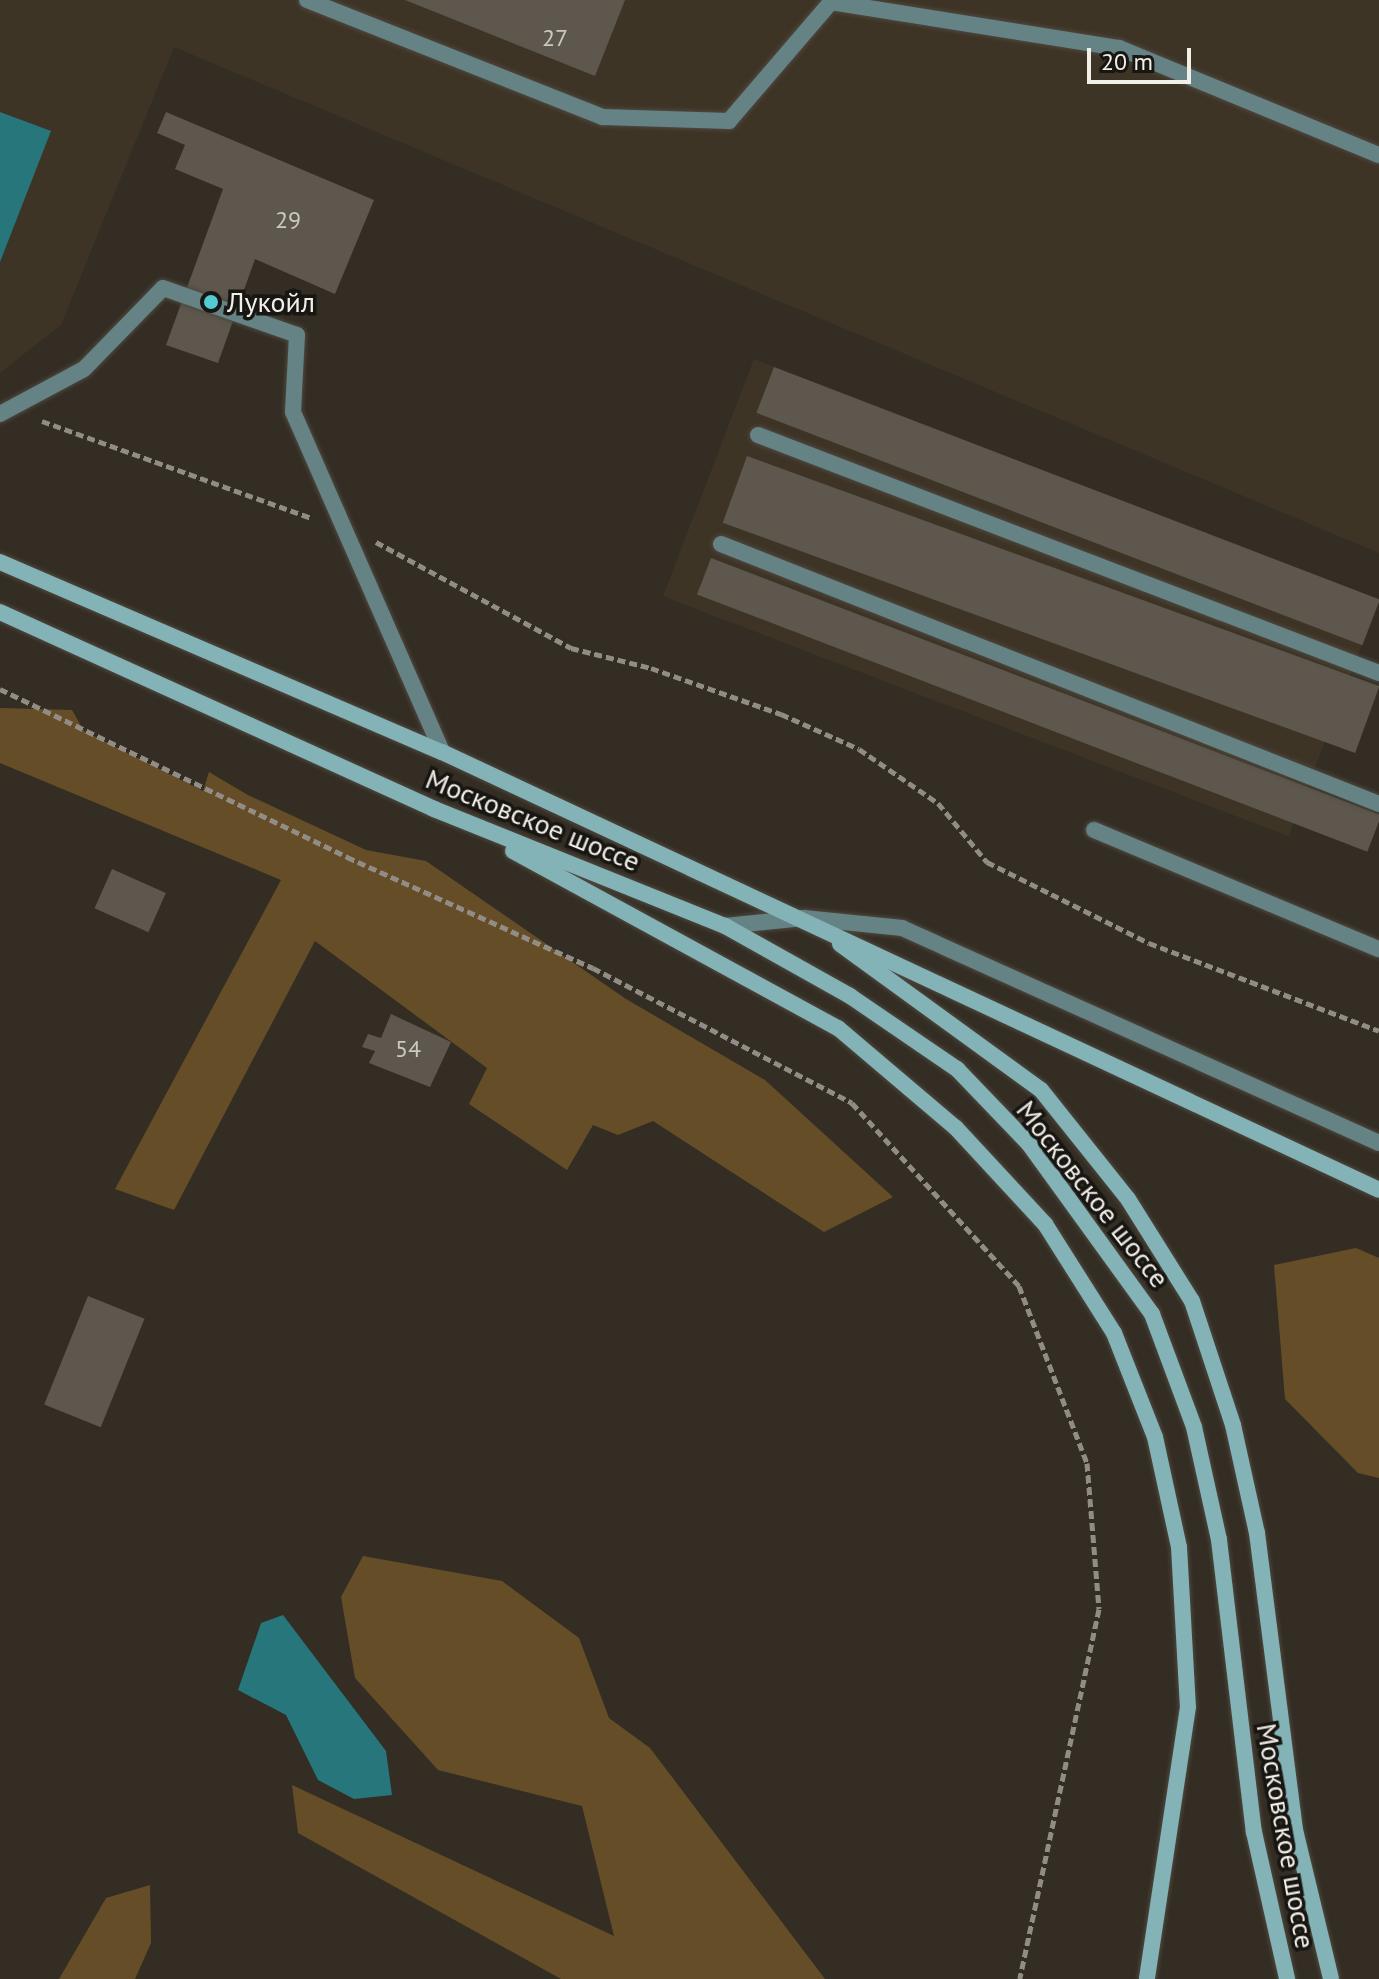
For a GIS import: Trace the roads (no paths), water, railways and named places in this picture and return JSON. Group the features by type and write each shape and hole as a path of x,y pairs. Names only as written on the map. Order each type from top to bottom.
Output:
{"main road":[{"name":"Московское шоссе","path":"0,562 442,752 804,918"},
{"name":"Московское шоссе","path":"0,612 434,809 725,926 850,996 957,1069 1029,1144 1152,1314 1194,1427 1219,1540 1254,1832 1287,1979"},
{"path":"434,809 838,1028 956,1128 1045,1224 1114,1333 1155,1437 1179,1547 1188,1707 1147,1979"},
{"path":"804,918 1126,1076 1379,1190"},
{"path":"804,918 1041,1090 1128,1199 1192,1301 1233,1425 1257,1533 1295,1830 1331,1979"}],"street":[{"path":"307,0 603,117 729,121 831,2 1119,48 1379,155"},
{"path":"5,412 84,369 163,288 297,335 293,412 442,752"},
{"path":"758,435 1379,673"},
{"path":"721,544 1379,804"},
{"path":"1094,830 1379,949"},
{"path":"725,926 804,918 902,928 1379,1143"}],"water":[{"path":"0,112 51,131 0,262"},
{"path":"283,1615 386,1751 392,1795 354,1799 318,1780 286,1715 238,1690 261,1623"}],"place":[{"name":"Лукойл","path":"211,302"}]}
